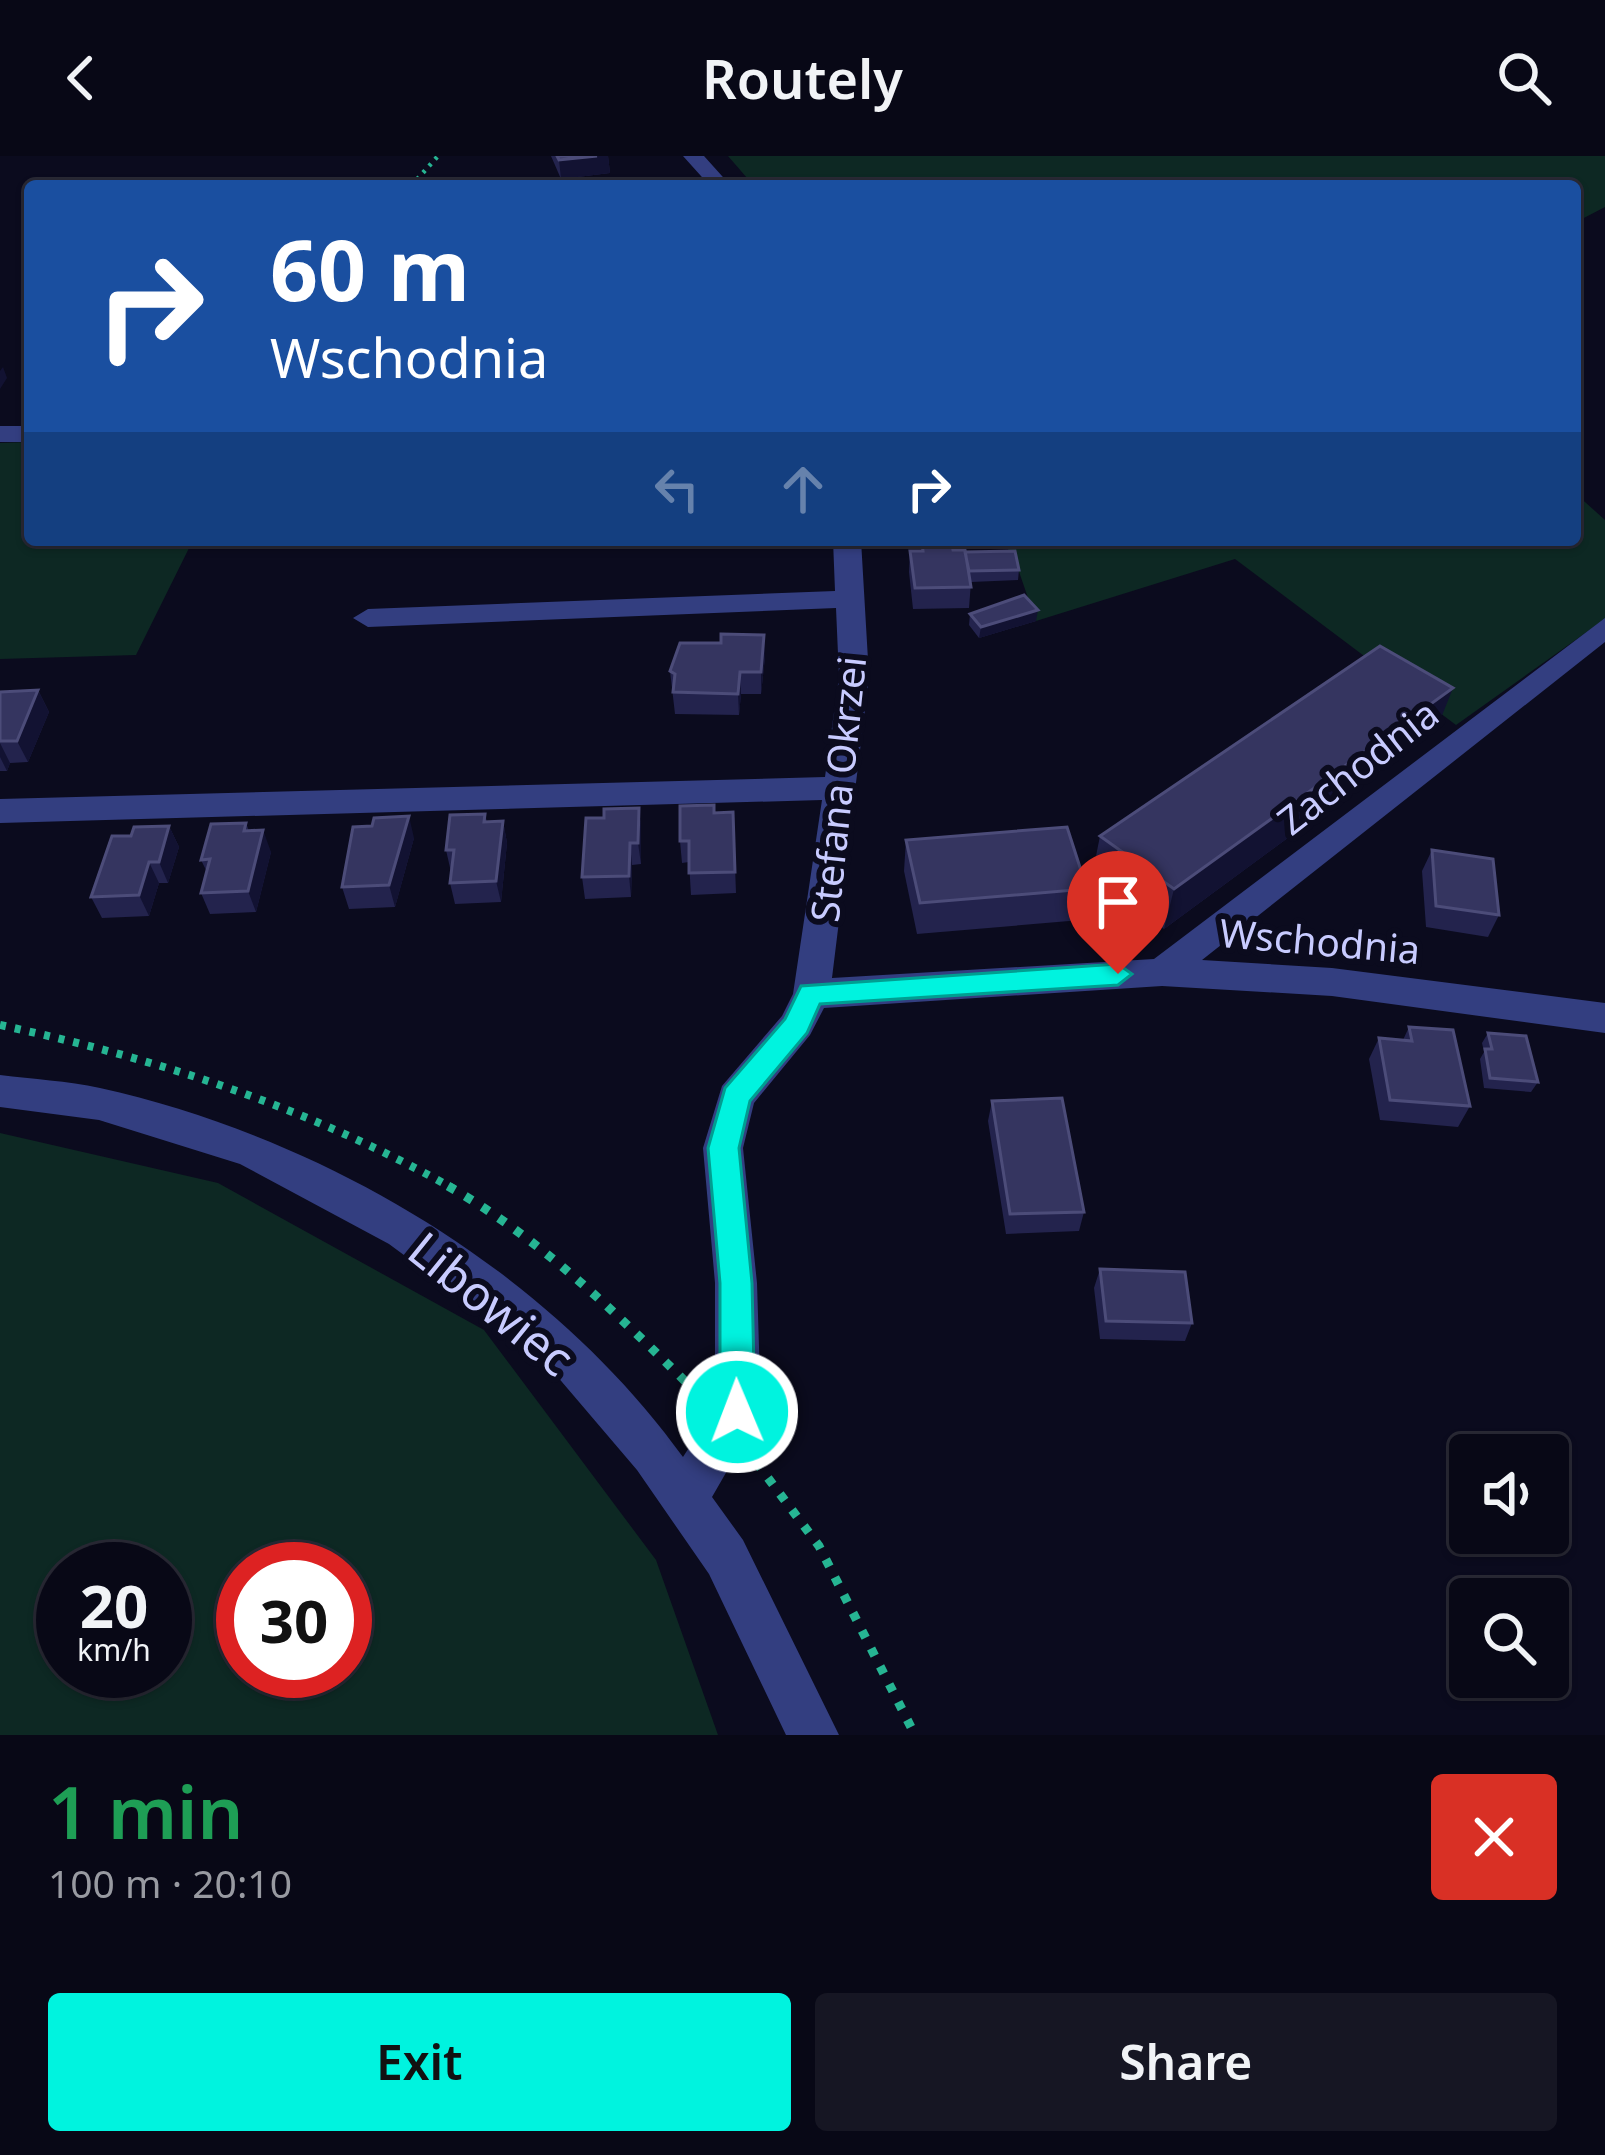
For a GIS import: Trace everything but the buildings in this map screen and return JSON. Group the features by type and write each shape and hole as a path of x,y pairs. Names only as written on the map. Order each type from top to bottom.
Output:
{"street":[{"path":"693,156 715,180"},
{"name":"Stefana Okrzei","path":"684,1498 737,1412 736,1283 723,1148 736,1096 797,1025 811,994 854,677 847,546"},
{"path":"368,618 850,599"},
{"name":"Zachodnia","path":"1162,971 1605,627"},
{"path":"0,811 842,788"},
{"name":"Wschodnia","path":"811,994 1162,971 1332,982 1605,1018"},
{"name":"Libowiec","path":"0,1091 99,1104 252,1151 404,1231 555,1341 684,1498 726,1557 813,1735"}],"path":[{"path":"416,180 438,156"}],"green space":[{"path":"728,156 1605,156 1605,207 1581,219 1581,180 749,180"},
{"path":"24,442 24,546 190,546 136,655 0,659 0,443"},
{"path":"1581,498 1605,520 1605,619 1456,725 1235,559 1036,621 1006,546 1581,546"},
{"path":"0,1133 218,1183 484,1330 656,1560 718,1735 0,1735"}],"route":[{"path":"737,1412 736,1283 723,1148 736,1096 797,1025 811,994 1118,974"}]}
